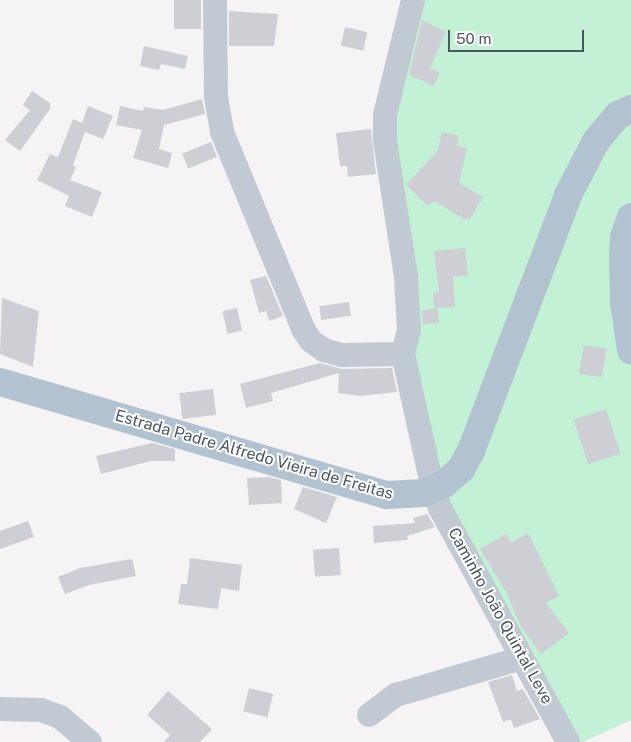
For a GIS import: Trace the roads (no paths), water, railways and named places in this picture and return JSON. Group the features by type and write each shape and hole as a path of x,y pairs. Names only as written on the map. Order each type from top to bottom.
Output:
{"main road":[{"name":"Estrada Padre Alfredo Vieira de Freitas","path":"0,382 387,496 413,496 433,489 461,469 471,451 548,244 596,141 618,115 631,109"},
{"path":"631,217 624,236 624,302 631,350"}],"street":[{"path":"215,0 216,97 222,132 303,329 311,341 324,350 342,355 403,354 409,330 406,277 385,141 385,116 413,0"},
{"name":"Caminho João Quintal Leve","path":"403,354 433,489 470,565 568,742"},
{"path":"369,715 396,695 522,658"},
{"path":"0,709 41,710 60,717 90,742"}]}
